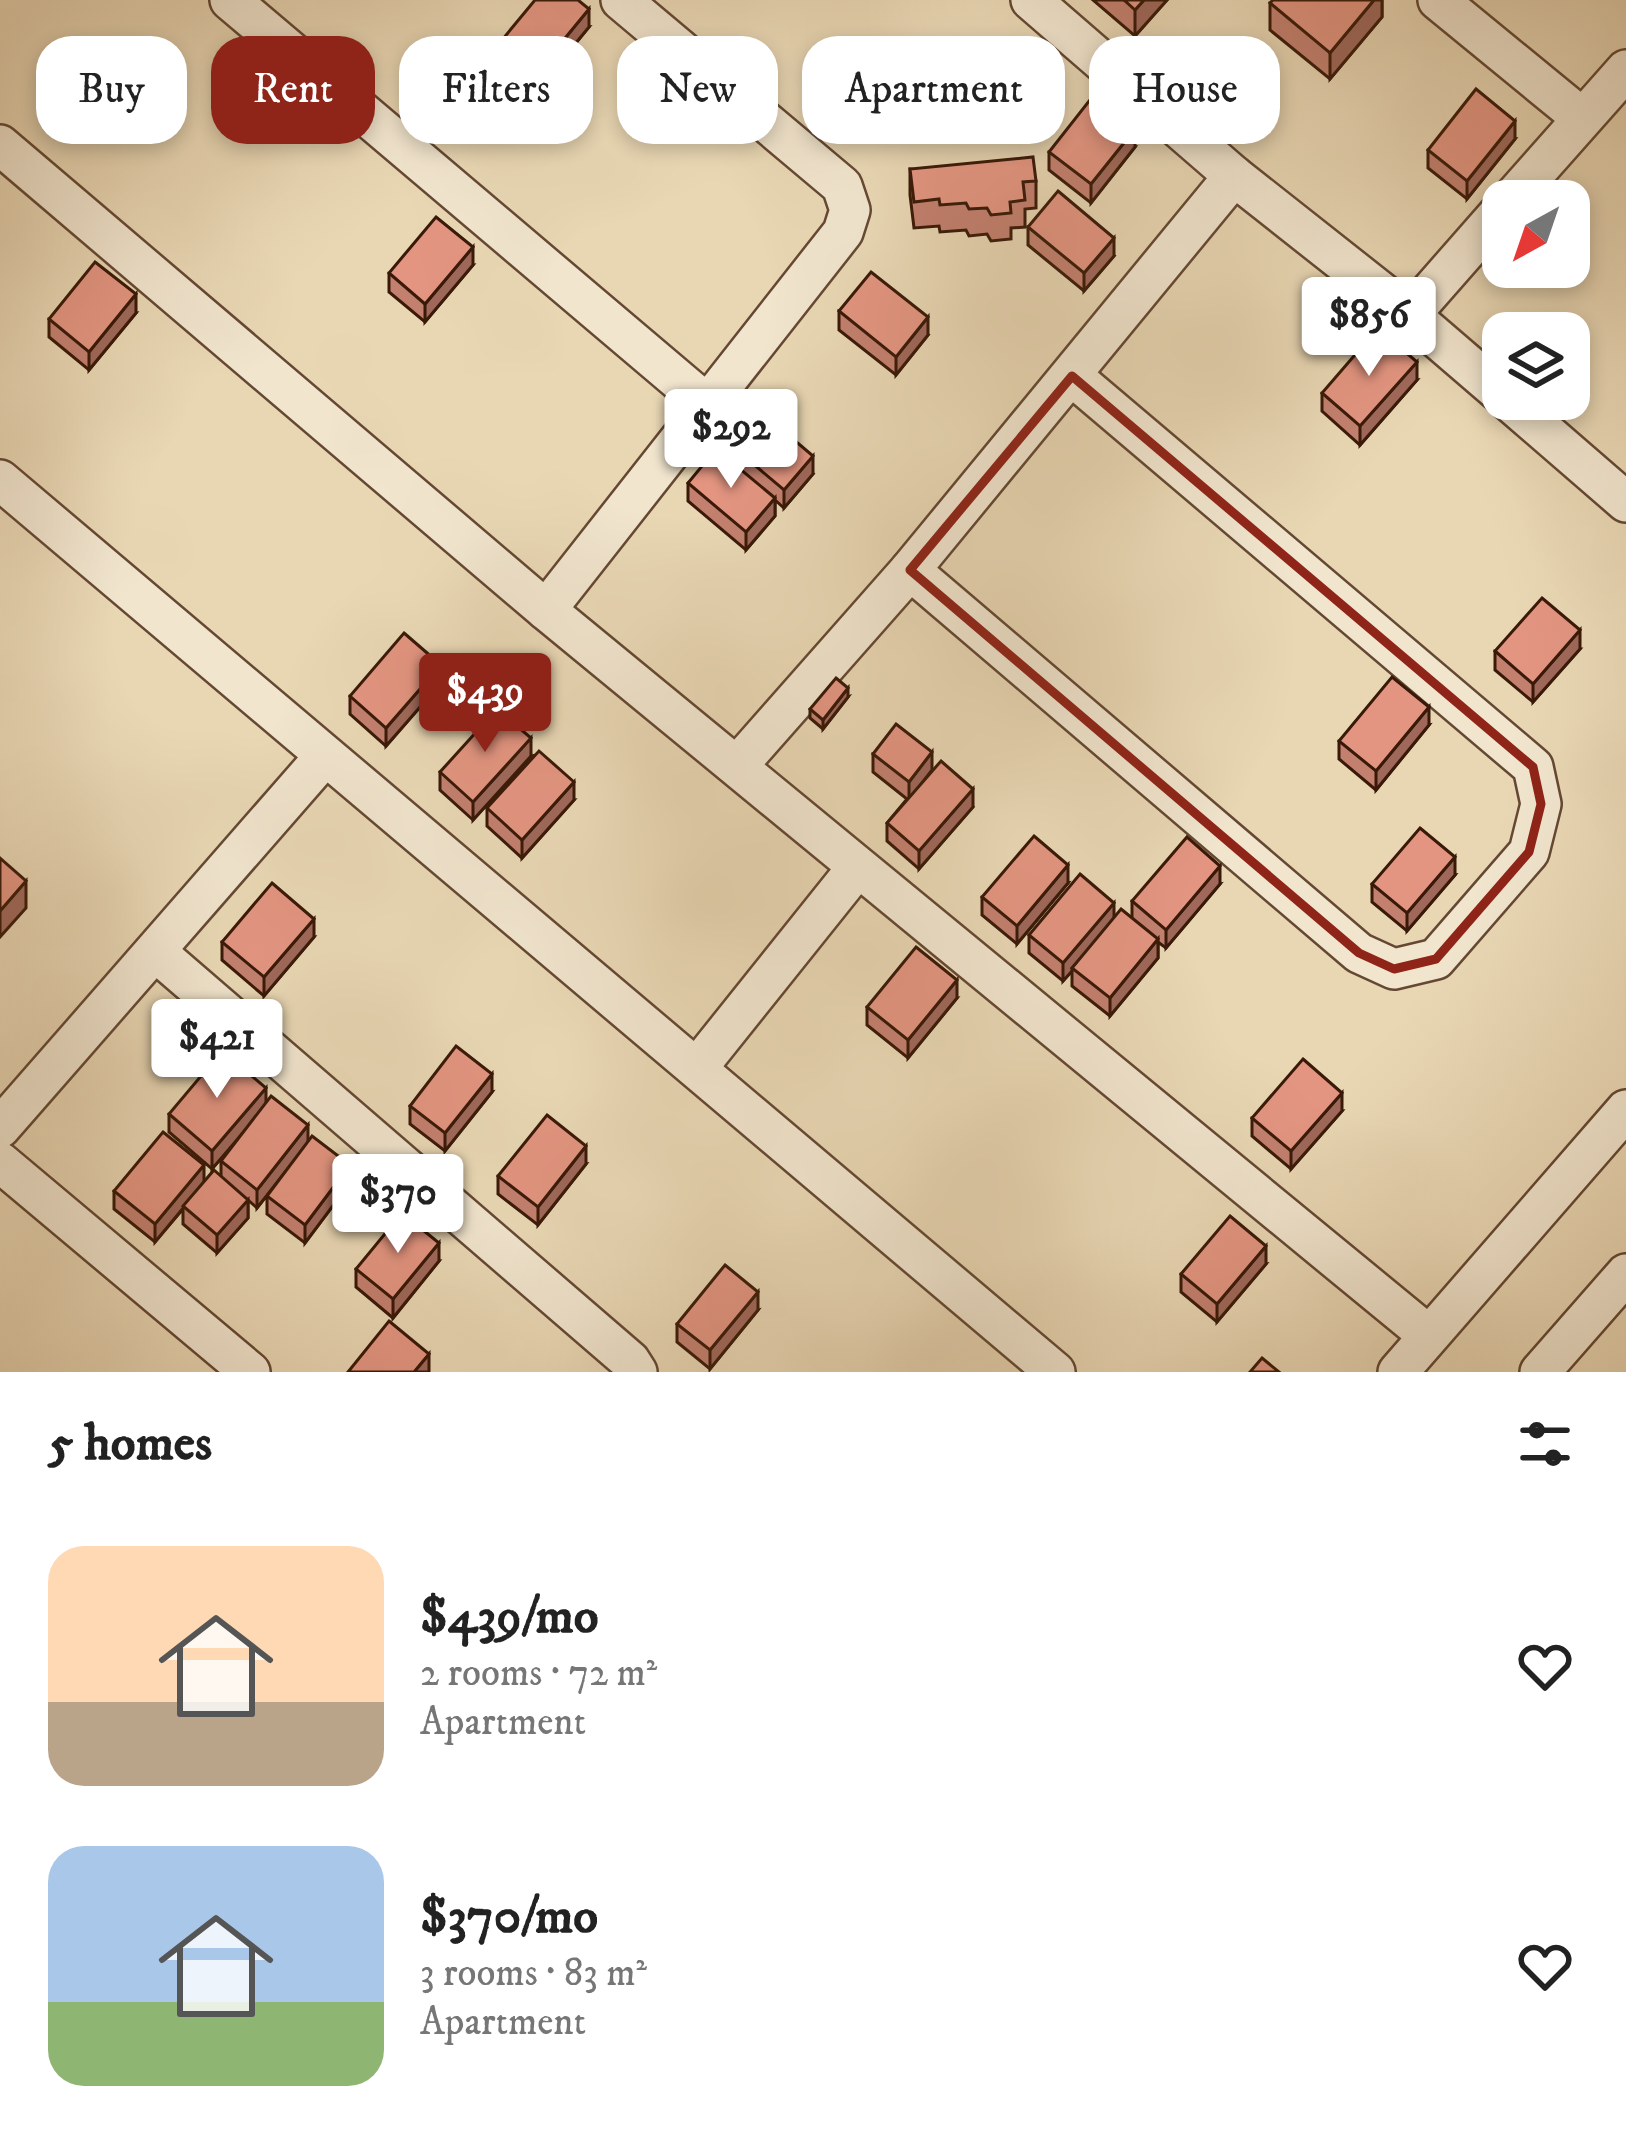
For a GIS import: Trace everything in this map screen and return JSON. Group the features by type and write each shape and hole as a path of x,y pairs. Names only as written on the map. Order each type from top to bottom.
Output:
{"street":[{"path":"230,0 710,406"},
{"path":"546,610 844,232 850,210 842,186 621,0"},
{"path":"1031,0 1234,176 1482,377"},
{"path":"1438,0 1582,118"},
{"path":"1528,180 1626,70"},
{"path":"2,151 546,610 1428,1335"},
{"path":"738,765 910,570 1234,176"},
{"path":"1410,315 1482,233"},
{"path":"910,570 1359,953 1394,969 1436,959 1529,852 1541,804 1533,767 1072,376"},
{"path":"1532,420 1626,502"},
{"path":"0,481 1047,1369"},
{"path":"0,1128 326,756"},
{"path":"697,1068 857,868"},
{"path":"156,952 630,1361 637,1372"},
{"path":"1398,1372 1626,1109"},
{"path":"0,1162 250,1372"},
{"path":"1540,1372 1626,1274"}],"highlighted area":[{"path":"1072,376 1533,767 1541,804 1529,852 1436,959 1394,969 1359,953 910,570"}],"building":[{"path":"535,0 578,0 589,9 567,36 505,36"},
{"path":"1124,0 1144,0 1135,10"},
{"path":"1374,0 1330,53 1270,3"},
{"path":"1476,89 1515,121 1467,181 1428,150"},
{"path":"1089,101 1089,144 1123,144 1091,184 1049,152 1055,144 1065,144 1065,132"},
{"path":"1033,157 1036,181 1023,182 1025,200 1010,202 1011,213 991,215 987,208 969,209 966,203 940,205 939,199 914,202 910,169"},
{"path":"1058,191 1114,238 1084,273 1028,227"},
{"path":"436,217 473,247 425,304 389,273"},
{"path":"95,262 136,294 89,352 49,319"},
{"path":"871,272 928,317 896,357 839,311"},
{"path":"1373,334 1389,349 1395,343 1417,362 1360,426 1322,393"},
{"path":"753,405 813,456 784,490 725,440"},
{"path":"716,449 775,498 746,532 688,483"},
{"path":"1542,598 1580,630 1533,684 1495,651"},
{"path":"404,633 441,665 386,728 350,696"},
{"path":"1392,677 1429,707 1376,771 1339,741"},
{"path":"836,678 848,688 823,720 810,709"},
{"path":"497,709 531,738 473,802 440,772"},
{"path":"896,724 932,752 909,782 873,754"},
{"path":"539,751 574,782 522,840 487,808"},
{"path":"941,761 973,789 919,851 887,823"},
{"path":"1420,828 1455,857 1407,913 1372,884"},
{"path":"1034,836 1068,865 1017,926 982,897"},
{"path":"1187,837 1220,866 1166,930 1132,901"},
{"path":"0,858 26,881 0,911"},
{"path":"1080,874 1114,903 1063,963 1029,935"},
{"path":"272,883 314,919 264,977 222,942"},
{"path":"1121,909 1158,939 1110,998 1072,968"},
{"path":"916,947 957,980 908,1040 867,1007"},
{"path":"456,1046 492,1074 445,1133 410,1106"},
{"path":"222,1051 266,1088 212,1151 169,1114"},
{"path":"1303,1059 1342,1093 1291,1151 1252,1118"},
{"path":"271,1096 308,1125 257,1190 221,1161"},
{"path":"547,1115 586,1146 538,1207 498,1176"},
{"path":"163,1132 204,1165 155,1224 114,1191"},
{"path":"312,1136 350,1165 305,1225 267,1196"},
{"path":"214,1170 248,1200 217,1235 183,1206"},
{"path":"402,1213 439,1243 393,1299 356,1269"},
{"path":"1230,1216 1266,1246 1217,1304 1181,1274"},
{"path":"725,1265 758,1292 710,1350 677,1324"},
{"path":"389,1321 429,1354 414,1372 348,1372"},
{"path":"1262,1358 1279,1372 1250,1372"}]}
